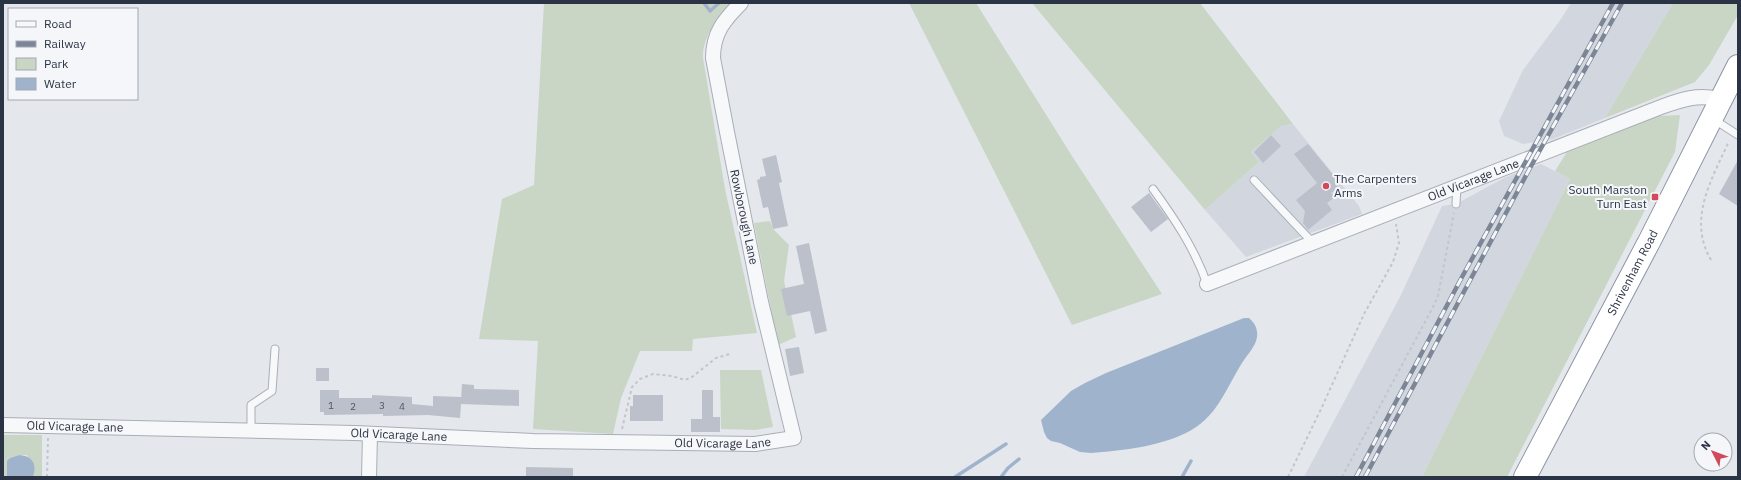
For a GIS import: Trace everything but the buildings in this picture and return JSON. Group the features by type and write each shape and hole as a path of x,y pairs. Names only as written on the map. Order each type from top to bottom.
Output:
{"highway":[{"name":"Shrivenham Road","path":"1525,477 1650,240 1738,66"}],"street":[{"name":"Rowborough Lane","path":"741,3 721,26 713,45 713,58 761,302 794,438"},
{"name":"Old Vicarage Lane","path":"1207,284 1682,100 1710,96 1715,109"},
{"name":"Old Vicarage Lane","path":"3,425 370,434 533,441 755,444 794,438"},
{"path":"369,477 370,434"}],"lane":[{"path":"1715,109 1736,133"},
{"path":"1254,180 1313,243"},
{"path":"1456,204 1457,186"},
{"path":"1153,188 1178,224 1207,284"},
{"path":"251,431 251,405 272,391 275,349"}],"path":[{"path":"1711,260 1705,250 1702,236 1702,206 1736,133"},
{"path":"1342,477 1438,296 1456,204"},
{"path":"1288,477 1322,407 1364,314 1393,262 1399,243 1398,231 1390,212"},
{"path":"621,442 628,399 632,387 640,379 653,374 672,376 685,380 692,377 716,358 730,354"},
{"path":"47,477 48,426"}],"shaded area":[{"path":"1571,3 1673,3 1605,118 1553,139 1523,144 1504,136 1499,121 1523,70"},
{"path":"1293,124 1359,206 1362,214 1246,257 1205,210 1259,162 1251,152 1281,126"},
{"path":"1541,164 1570,179 1422,477 1304,477 1401,295 1442,206 1456,204 1504,178"}],"green space":[{"path":"544,3 733,3 717,21 708,35 703,50 703,58 725,189 757,333 693,339 692,351 640,351 621,398 613,434 533,429 538,341 479,339 502,199 534,185"},
{"path":"909,3 976,3 1072,156 1162,294 1072,325"},
{"path":"1032,3 1200,3 1293,124 1281,126 1251,152 1259,162 1205,210"},
{"path":"1673,3 1738,3 1738,15 1709,65 1695,82 1605,118"},
{"path":"1680,115 1675,152 1507,477 1422,477 1570,179 1555,171 1567,152 1658,116"},
{"path":"770,221 773,229 789,245 784,281 796,337 778,345 754,223"},
{"path":"720,370 761,370 773,427 755,430 721,429"},
{"path":"3,435 42,435 42,477 33,477 34,474 27,455 19,455 10,458 8,477 3,477"}],"water":[{"path":"1244,318 1249,318 1256,326 1257,334 1255,344 1213,411 1197,427 1176,438 1152,445 1091,453 1080,452 1047,438 1041,420 1071,391 1106,373"},
{"path":"19,455 28,457 33,462 33,477 7,476 7,461 10,458"}],"waterway":[{"path":"704,3 710,11 719,3"},
{"path":"955,477 1006,444"},
{"path":"1001,477 1008,468 1019,459"},
{"path":"1182,477 1191,461"}],"railway":[{"path":"1356,477 1462,277 1613,3"},
{"path":"1365,477 1530,168 1622,3"}],"place":[{"name":"The Carpenters Arms","path":"1326,186"},
{"name":"South Marston Turn East","path":"1655,197"}]}
